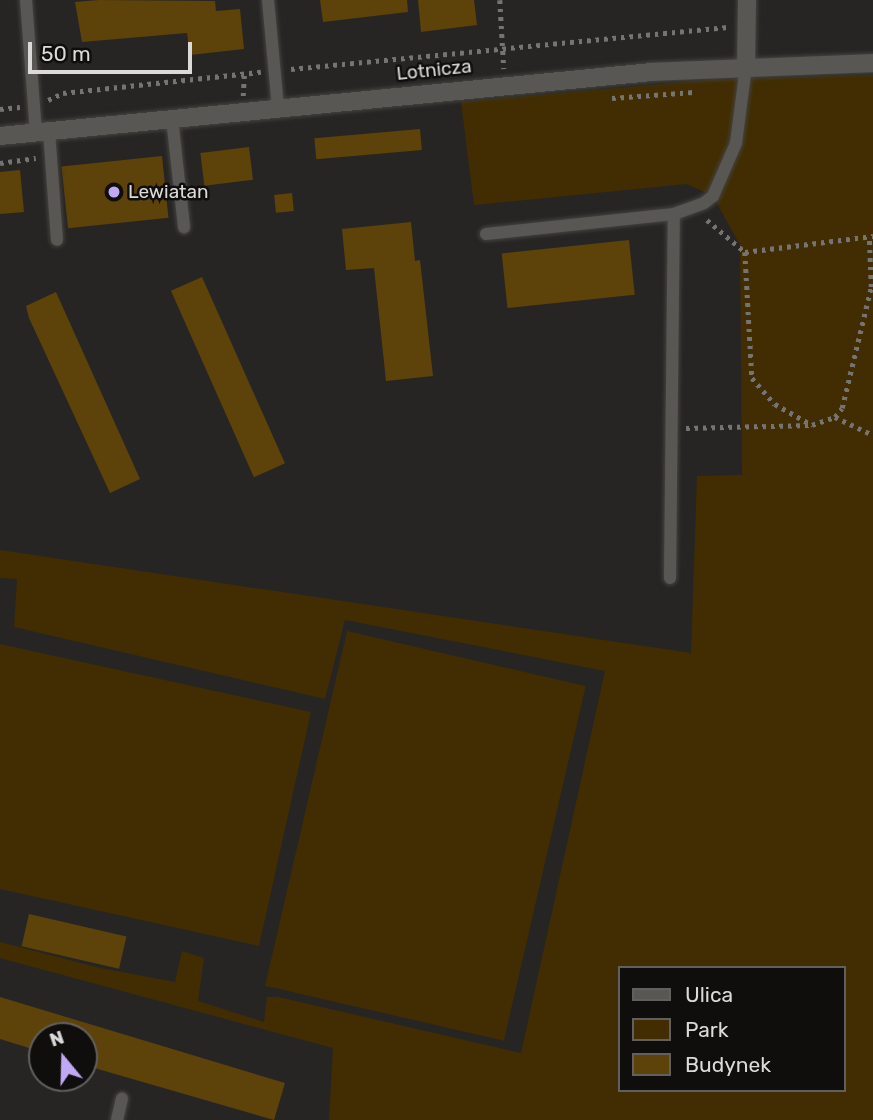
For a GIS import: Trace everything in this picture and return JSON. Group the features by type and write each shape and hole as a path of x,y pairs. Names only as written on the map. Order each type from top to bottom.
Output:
{"street":[{"path":"746,65 747,0"},
{"name":"Lotnicza","path":"0,136 506,84 746,65 873,63"}],"lane":[{"path":"26,0 34,106 50,154 57,240"},
{"path":"268,0 278,107"},
{"path":"486,234 680,213 713,196 728,166 743,112 746,65"},
{"path":"172,118 184,227"},
{"path":"670,578 671,429 680,213"},
{"path":"117,1120 121,1099"}],"path":[{"path":"500,0 506,84"},
{"path":"0,109 34,106 63,93 747,26"},
{"path":"605,98 703,92"},
{"path":"0,163 50,154"},
{"path":"680,213 708,221 745,252 752,378 775,404 812,425"},
{"path":"671,429 812,425 835,417 842,408 871,287 871,236 745,252"},
{"path":"835,417 873,435"}],"green space":[{"path":"873,75 873,1120 329,1120 333,1048 0,958 0,942 100,968 175,982 182,951 204,958 198,1001 264,1022 267,997 278,997 521,1053 605,671 345,620 325,699 14,627 17,579 0,578 0,550 691,653 697,476 742,475 740,245 713,196 687,184 474,205 461,102 707,80"},
{"path":"347,631 586,686 504,1041 265,986"},
{"path":"0,644 311,712 259,946 0,889"}],"building":[{"path":"320,0 407,0 408,12 323,22"},
{"path":"418,0 474,0 477,25 421,32"},
{"path":"215,1 216,11 240,9 244,49 190,55 187,33 82,42 75,2"},
{"path":"420,129 422,150 316,159 314,138"},
{"path":"249,147 253,180 204,186 200,153"},
{"name":"Lewiatan","path":"162,156 168,218 68,228 62,167"},
{"path":"20,170 24,212 0,214 0,172"},
{"path":"292,193 294,211 276,213 274,195"},
{"path":"411,222 415,261 420,260 433,376 386,381 374,268 346,270 342,229"},
{"path":"629,240 635,295 507,308 502,253"},
{"path":"202,277 285,463 254,477 171,291"},
{"path":"56,292 140,479 110,493 29,318 26,306"},
{"path":"29,914 126,936 119,969 22,946"},
{"path":"0,997 83,1022 28,1022 28,1048 0,1039"},
{"path":"98,1027 285,1083 274,1120 98,1069"}],"place":[{"name":"Lewiatan","path":"114,192"}]}
